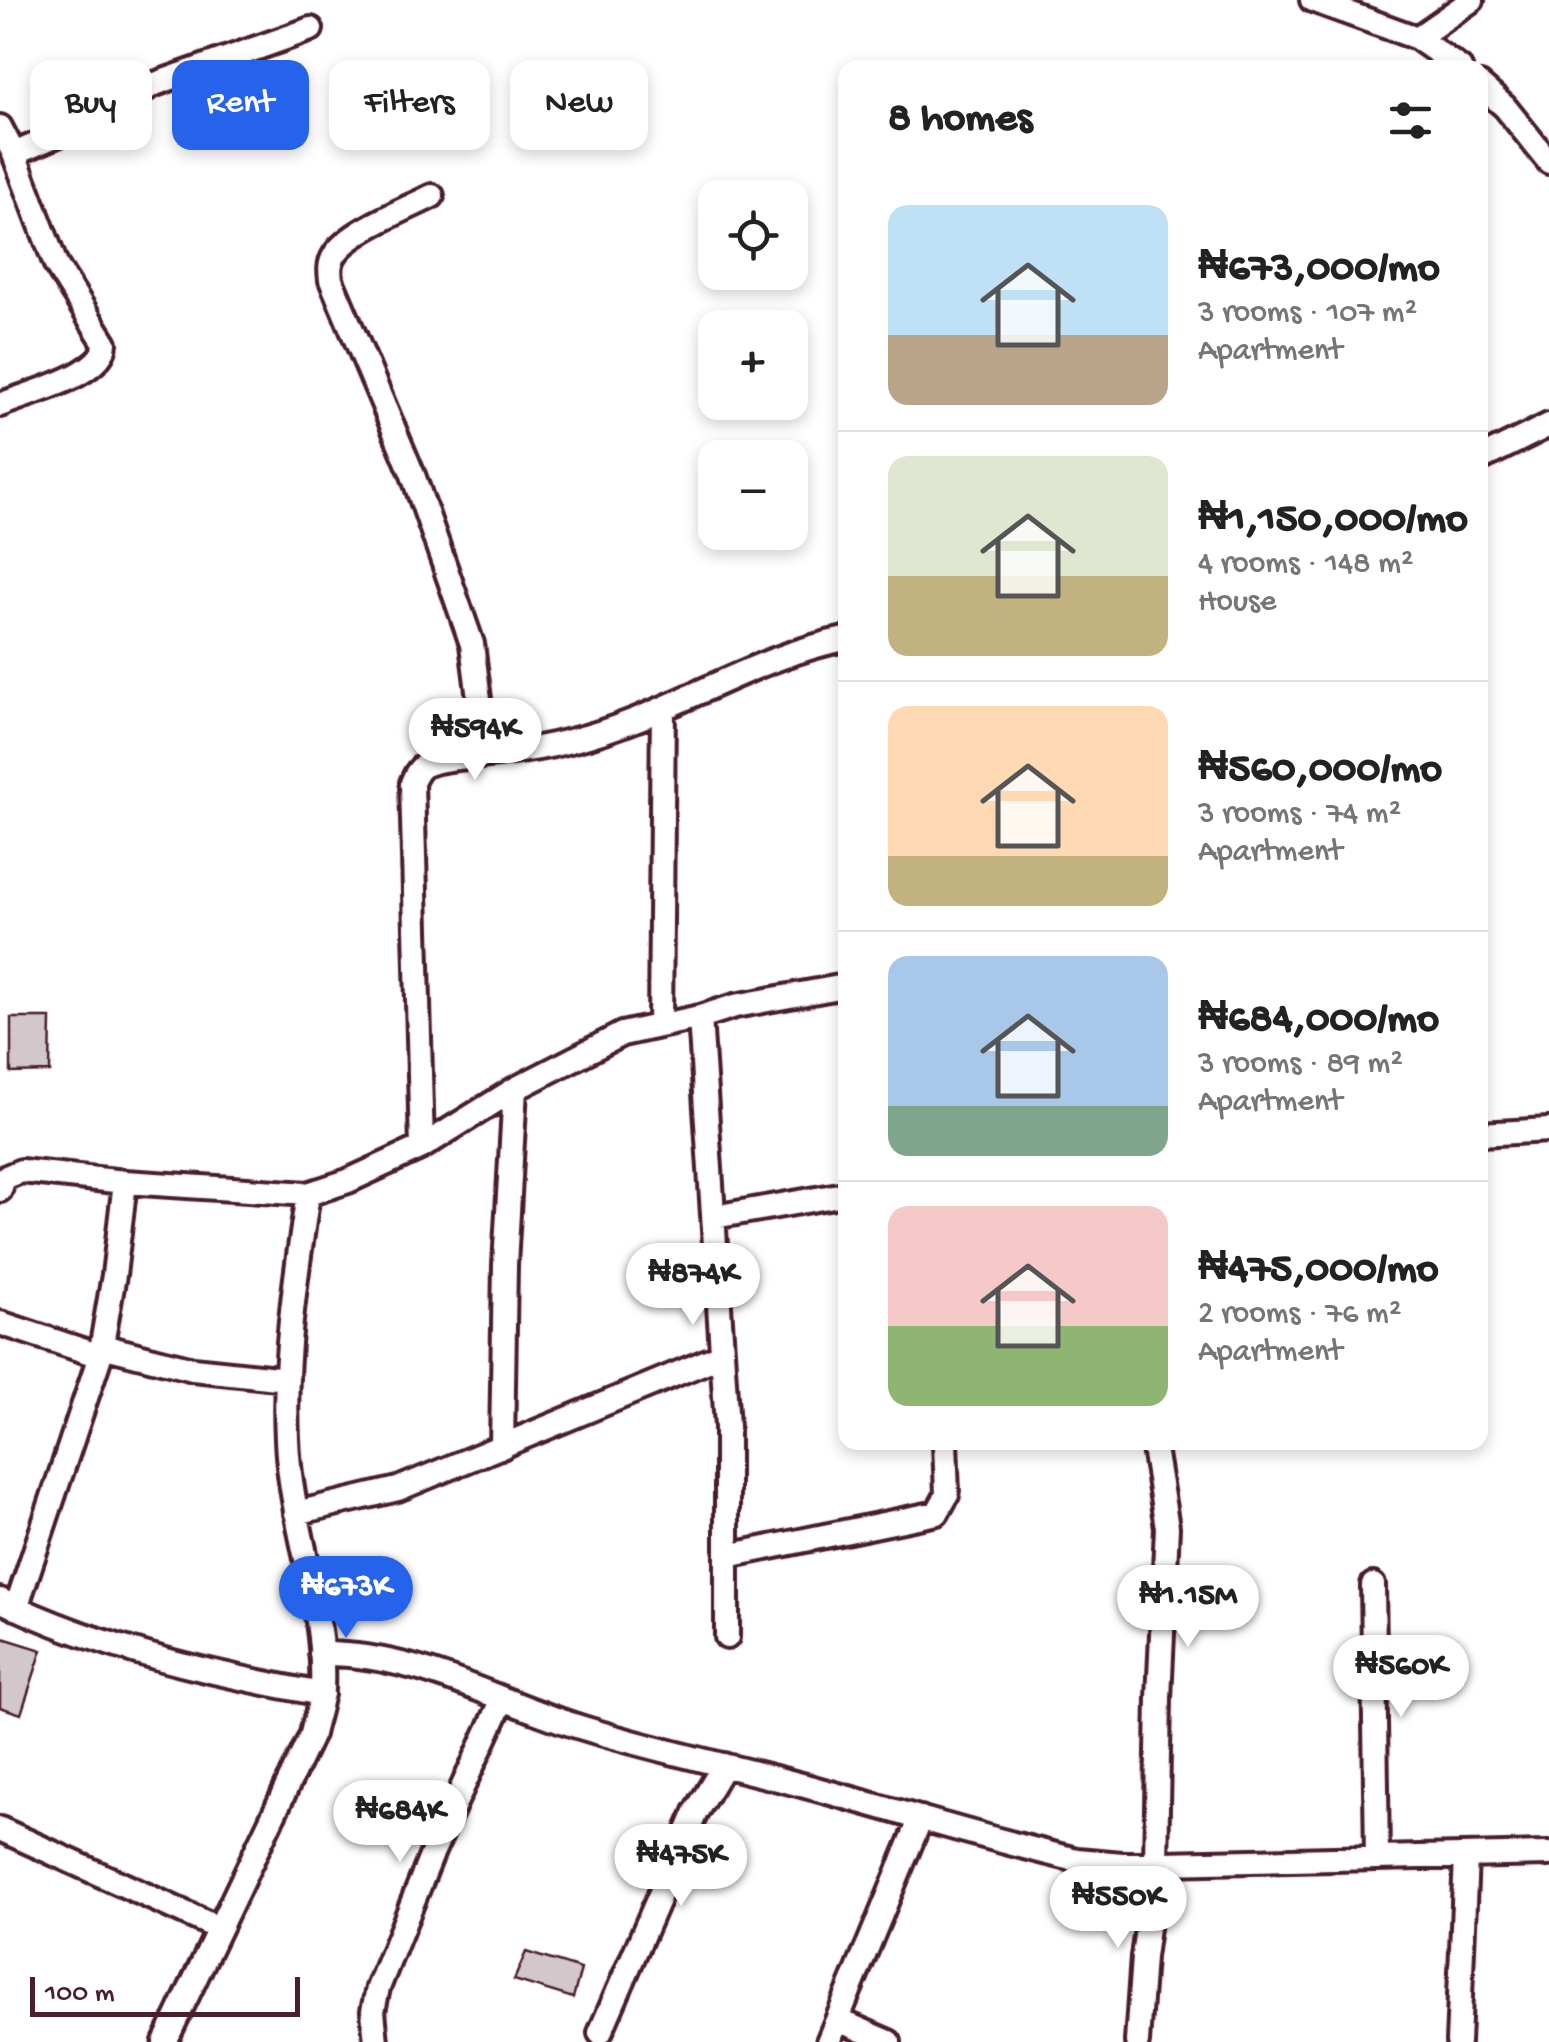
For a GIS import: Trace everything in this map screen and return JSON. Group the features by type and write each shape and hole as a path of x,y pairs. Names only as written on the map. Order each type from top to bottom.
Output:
{"street":[{"path":"1312,0 1417,38 1449,60"},
{"path":"1417,38 1472,0"},
{"path":"14,154 156,84 311,29"},
{"path":"1488,92 1549,162"},
{"path":"0,127 56,265 105,343 105,354 96,365 0,404"},
{"path":"432,196 362,232 340,248 330,266 341,308 413,475 472,644 479,699 471,757"},
{"path":"1488,454 1549,425"},
{"path":"422,1147 412,783 417,772 426,765 539,749 663,710 784,655 838,641"},
{"path":"660,1024 663,710"},
{"path":"0,1190 4,1178 22,1171 308,1194 348,1181 422,1147 516,1089 622,1034 700,1018 735,1006 838,987"},
{"path":"700,1018 726,1427 727,1637"},
{"path":"502,1447 504,1284 516,1089"},
{"path":"1488,1134 1549,1130"},
{"path":"125,1182 101,1351 8,1604 124,1649 194,1668 322,1694"},
{"path":"164,2042 312,1734 322,1694 322,1654 296,1513 287,1439 286,1379 308,1194"},
{"path":"714,1217 838,1195"},
{"path":"0,1324 101,1351 193,1369 286,1379"},
{"path":"296,1513 398,1490 722,1355"},
{"path":"727,1556 937,1513 947,1495 945,1450"},
{"path":"1137,2042 1143,1957 1156,1864 1167,1528 1154,1450"},
{"path":"1373,1585 1377,1856"},
{"path":"322,1654 354,1654 450,1676 620,1740 1077,1860 1156,1864 1549,1854"},
{"path":"376,2042 374,2011 378,1988 434,1849 503,1699"},
{"path":"600,2033 696,1812 724,1766"},
{"path":"889,2042 833,2031 922,1818"},
{"path":"0,1829 218,1928"},
{"path":"1458,2042 1466,1857"}],"building":[{"path":"11,1018 51,1018 50,1072 11,1073"},
{"path":"3,1638 42,1650 21,1714 0,1707"},
{"path":"526,1952 581,1969 573,1998 514,1980"}]}
